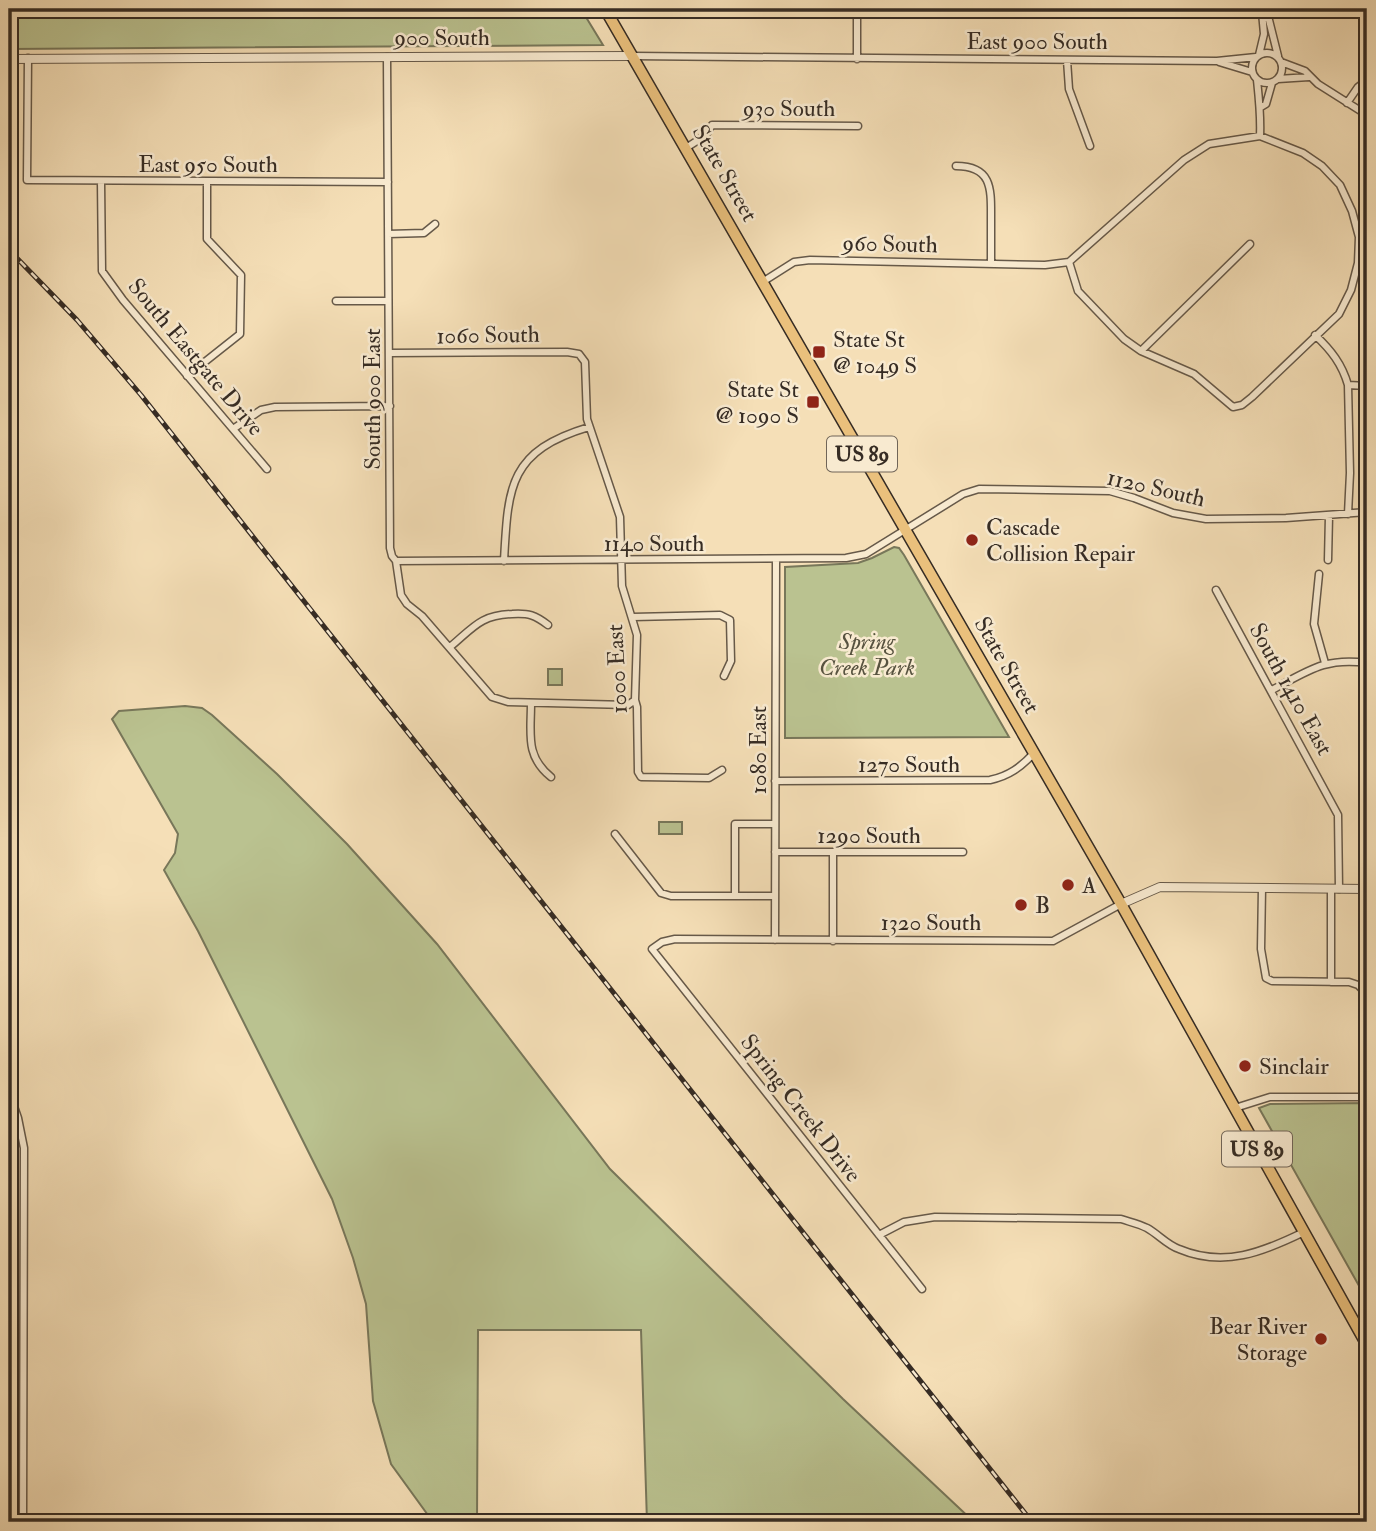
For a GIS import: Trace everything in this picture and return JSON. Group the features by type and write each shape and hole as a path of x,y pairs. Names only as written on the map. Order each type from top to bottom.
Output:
{"main road":[{"name":"State Street","path":"605,9 1121,904 1367,1345"}],"street":[{"path":"857,9 857,59"},
{"path":"1260,136 1261,107 1252,64 1258,56 1264,34 1262,10"},
{"path":"1261,107 1266,104 1282,71 1269,20 1262,10"},
{"path":"1258,56 1269,53 1305,71 1309,78 1367,115"},
{"name":"900 South","path":"28,58 632,56 857,59"},
{"name":"East 900 South","path":"857,59 1217,61 1258,56"},
{"name":"South 900 East","path":"387,57 390,548 396,561 401,594 407,604 422,616 450,647 485,691 497,699 531,704"},
{"path":"9,59 28,58"},
{"name":"East 950 South","path":"28,58 27,180 388,182"},
{"path":"1067,60 1069,89 1090,146"},
{"name":"East 900 South","path":"1217,61 1252,72"},
{"path":"1257,80 1264,84 1309,78"},
{"path":"1347,103 1367,80"},
{"name":"930 South","path":"686,148 706,135 712,125 858,126"},
{"path":"1260,136 1303,153 1322,166 1340,185 1352,211 1359,237 1358,263 1351,290 1339,314 1252,397 1242,405 1233,407 1226,404 1194,374 1141,351 1124,338 1078,291 1069,262 1184,160 1209,144 1260,136"},
{"path":"956,166 970,166 984,175 991,187 991,264"},
{"name":"South Eastgate Drive","path":"101,181 102,271 123,300 267,469"},
{"path":"187,376 240,334 242,275 207,239 207,182"},
{"path":"388,234 424,233 435,224"},
{"path":"1141,351 1250,244"},
{"name":"960 South","path":"764,281 794,262 810,260 1045,265 1069,262"},
{"path":"336,301 388,302"},
{"path":"1315,335 1334,354 1348,385 1348,514"},
{"name":"1060 South","path":"389,353 558,352 576,353 584,359"},
{"name":"1000 East","path":"584,359 585,409 617,505 621,528 624,596 637,635 635,701 639,775 641,778 709,778 722,770"},
{"path":"1348,385 1367,386"},
{"path":"233,429 261,410 275,407 390,406"},
{"path":"503,561 507,503 514,479 533,455 553,441 589,427"},
{"name":"1120 South","path":"905,530 963,494 994,488 1110,491 1173,513 1206,519 1286,519 1367,512"},
{"path":"1328,560 1329,516"},
{"name":"1140 South","path":"396,561 846,558 866,554 905,530"},
{"name":"1080 East","path":"775,940 776,559"},
{"path":"1319,574 1314,624 1325,663"},
{"name":"South 1410 East","path":"1216,590 1338,815 1331,982"},
{"path":"450,647 485,618 496,614 533,613 548,625"},
{"path":"633,617 720,615 730,620 731,661 724,676"},
{"path":"1272,690 1325,663 1367,663"},
{"path":"551,778 542,770 533,753 531,704 628,705 635,701"},
{"path":"1364,737 1367,710"},
{"name":"1270 South","path":"775,781 990,780 1003,778 1020,767 1034,753"},
{"path":"735,896 735,824 775,824"},
{"path":"615,834 661,893 671,896 775,896"},
{"name":"1290 South","path":"775,852 963,852"},
{"path":"833,852 833,941"},
{"name":"1320 South","path":"652,949 662,942 675,939 1053,941 1121,904 1160,887 1367,888"},
{"path":"1235,1108 1270,1097 1365,1097 1365,997 1361,987 1354,983 1272,981 1266,978 1262,949 1262,888"},
{"name":"Spring Creek Drive","path":"652,949 922,1289"},
{"path":"9,1092 24,1147 23,1522"},
{"path":"879,1235 904,1222 935,1217 1121,1219 1146,1228 1177,1249 1209,1257 1232,1258 1267,1250 1304,1232"}],"green space":[{"path":"9,9 581,9 603,45 9,49"},
{"name":"Spring Creek Park","path":"894,547 899,548 904,555 1009,737 785,738 785,567 858,563"},
{"path":"548,669 562,669 562,685 548,685"},
{"path":"185,706 202,708 212,715 277,774 347,844 437,944 610,1169 843,1399 974,1522 647,1522 641,1330 478,1330 477,1522 433,1522 391,1464 373,1401 366,1304 332,1199 198,931 164,870 175,853 178,834 112,719 119,711"},
{"path":"659,822 682,822 682,834 659,834"},
{"path":"1367,1103 1367,1300 1259,1108 1270,1104"}],"railway":[{"path":"9,250 77,320 141,395 1032,1522"}],"place":[{"name":"State St @ 1049 S","path":"819,352"},
{"name":"State St @ 1090 S","path":"813,402"},
{"name":"Cascade Collision Repair","path":"972,540"},
{"name":"A","path":"1068,885"},
{"name":"B","path":"1021,905"},
{"name":"Sinclair","path":"1245,1066"},
{"name":"Bear River Storage","path":"1321,1339"}]}
